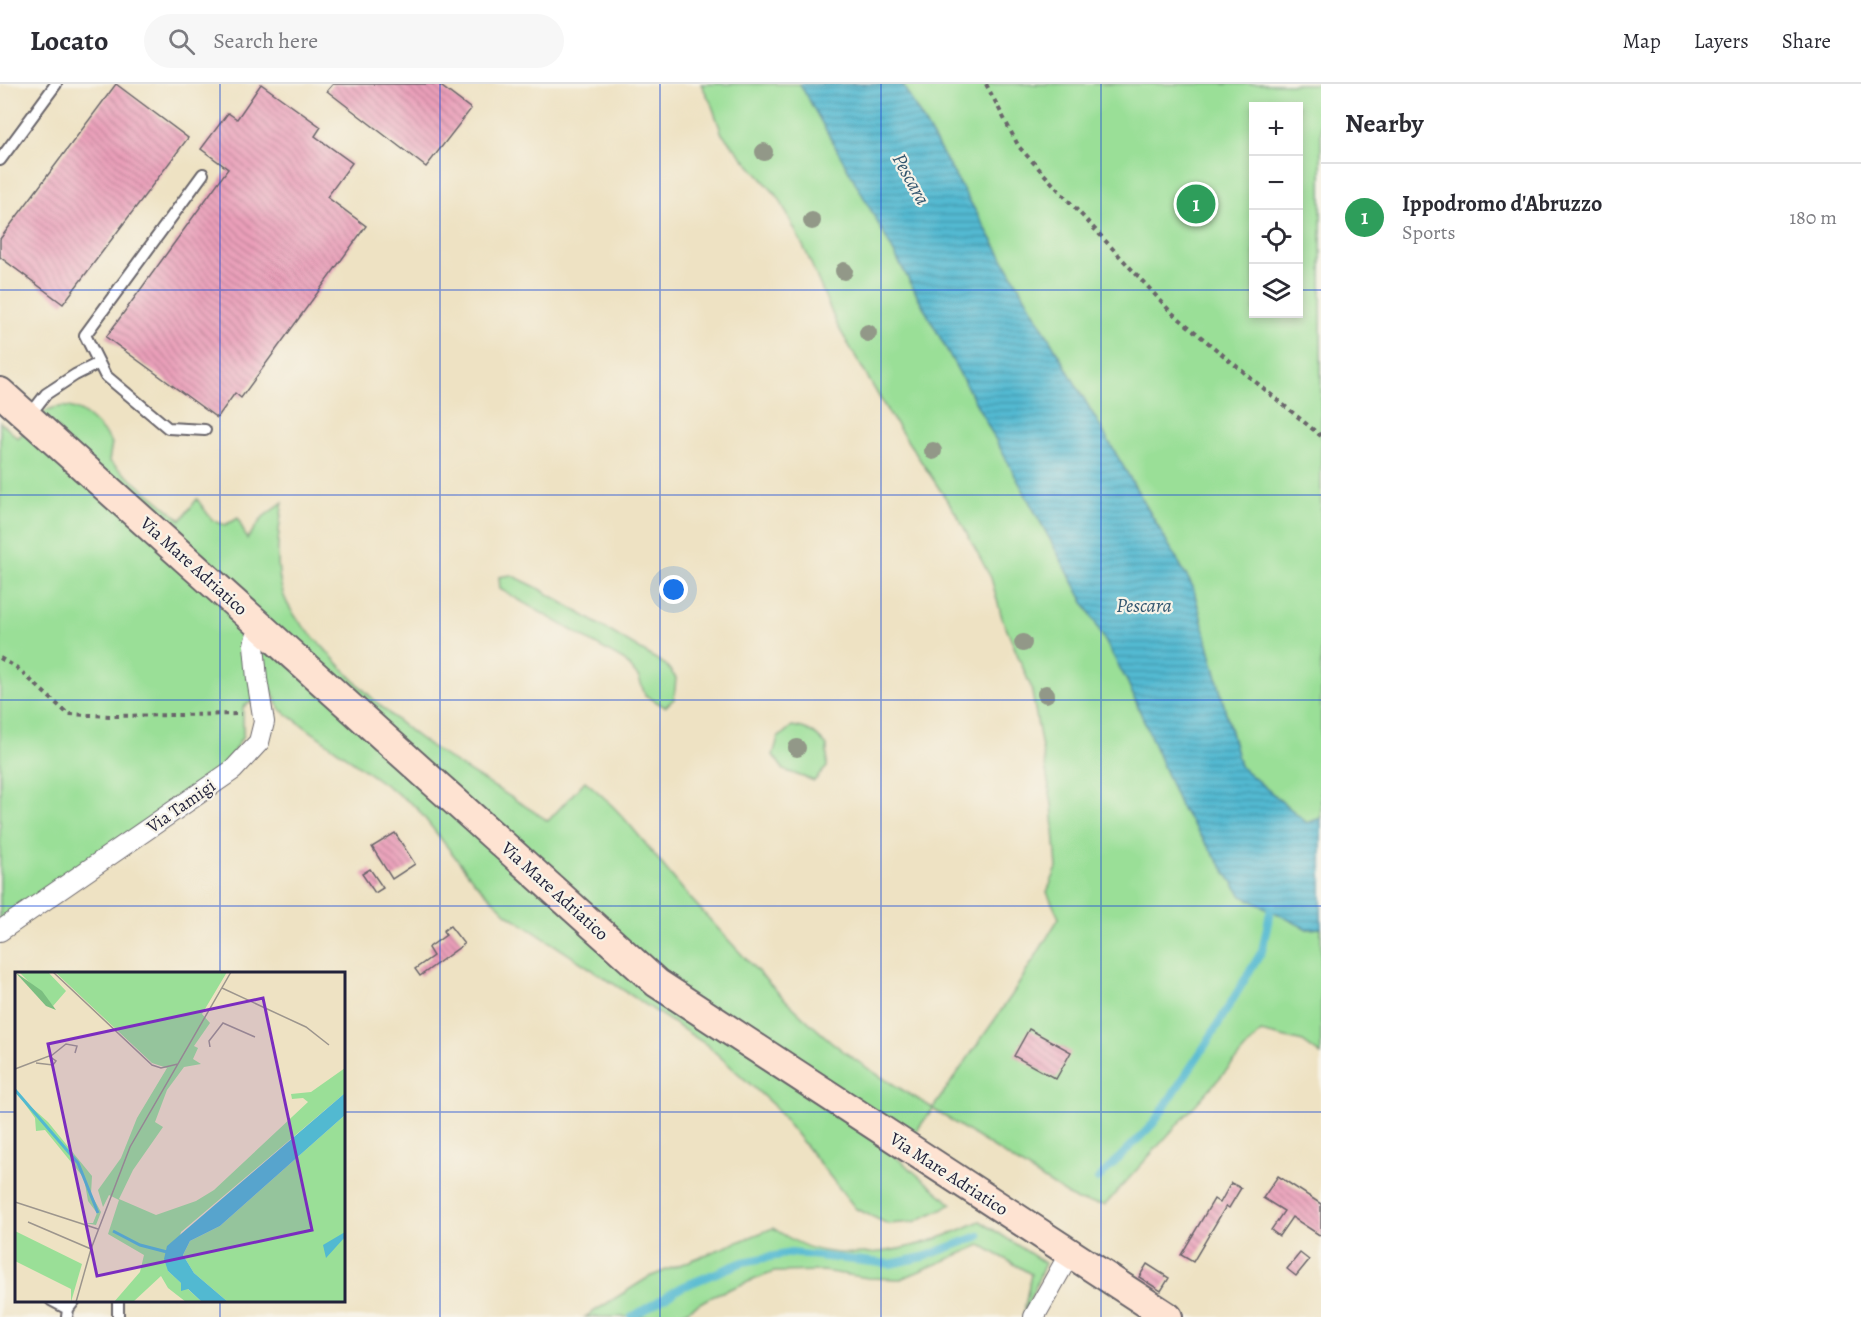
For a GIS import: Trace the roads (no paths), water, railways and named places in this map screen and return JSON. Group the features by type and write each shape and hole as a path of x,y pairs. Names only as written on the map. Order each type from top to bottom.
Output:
{"main road":[{"name":"Via Mare Adriatico","path":"0,392 657,983 1168,1317"}],"street":[{"name":"Via Tamigi","path":"0,931 233,770 259,742 264,722 254,645 259,625"},
{"path":"1034,1317 1070,1253"}],"lane":[{"path":"0,160 56,84"},
{"path":"202,174 85,334 105,375 168,428 205,430"},
{"path":"28,417 46,394 99,363"},
{"path":"55,1302 70,1309"}],"water":[{"name":"Pescara","path":"800,84 902,84 1193,587 1240,766 1307,823 1321,818 1321,928 1307,929 1242,896 1180,806 1128,683"}],"waterway":[{"path":"1098,1179 1153,1124 1206,1044 1262,951 1272,903"},
{"path":"632,1317 682,1287 743,1262 791,1253 890,1264 923,1257 979,1236"}],"place":[{"name":"Ippodromo d'Abruzzo","path":"1196,204"}]}
